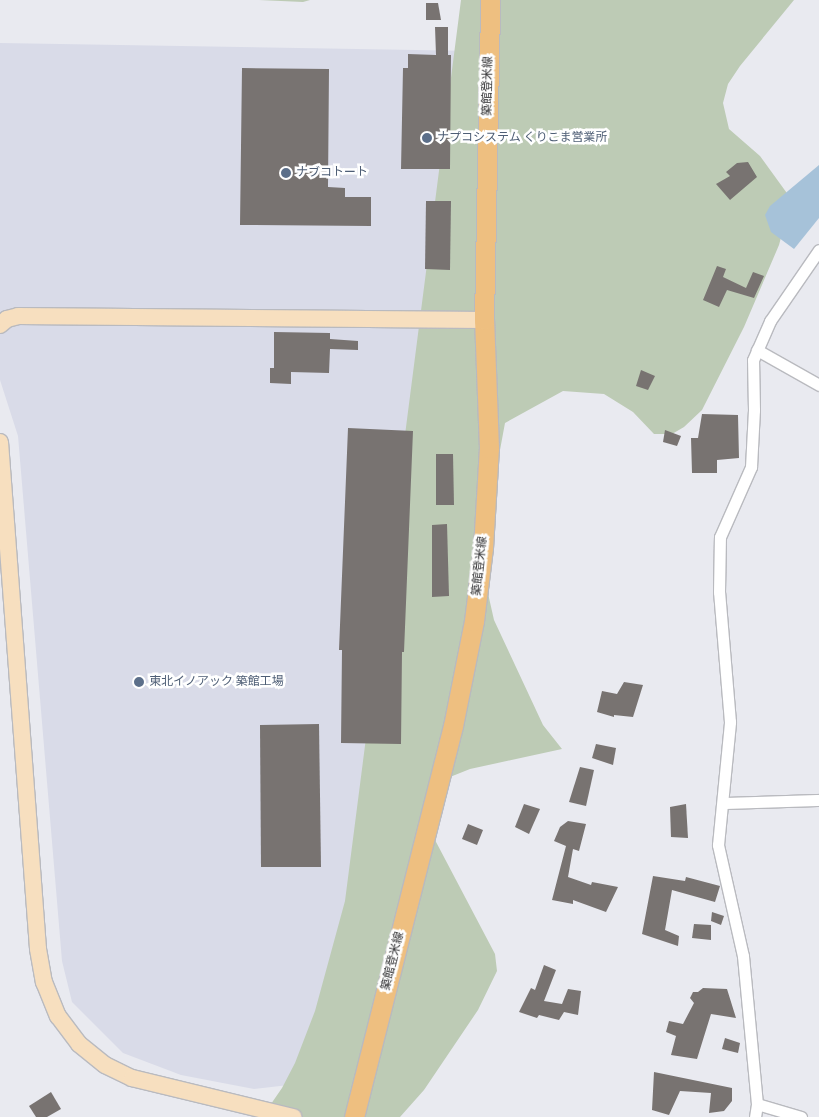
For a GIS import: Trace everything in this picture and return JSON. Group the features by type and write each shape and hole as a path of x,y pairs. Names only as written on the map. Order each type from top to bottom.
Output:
{"main road":[{"name":"築館登米線","path":"354,1117 453,726 474,621 483,548 489,448 484,320 490,0"}],"street":[{"path":"755,1117 757,1104 743,956 718,845 730,722 719,592 720,538 750,467 754,410 753,360 770,321 819,250"},
{"path":"0,324 7,318 18,316 484,320"},
{"path":"758,350 819,384"},
{"path":"0,442 38,949 44,982 58,1016 79,1044 105,1065 132,1078 293,1117"},
{"path":"723,803 819,800"},
{"path":"757,1104 801,1117"}],"shaded area":[{"path":"0,43 475,51 341,1079 254,1089 181,1075 123,1053 72,1002 62,961 18,436 0,380"}],"green space":[{"path":"259,0 310,0 303,2"},
{"path":"461,0 794,0 740,66 728,84 723,103 729,129 760,156 789,196 787,215 779,245 744,327 702,410 684,427 672,434 654,434 633,412 604,394 563,391 505,423 480,558 494,620 543,725 562,749 470,769 450,777 437,787 430,811 435,840 495,954 497,971 478,1010 424,1090 400,1117 262,1117 282,1088 295,1063 315,1011 345,901"}],"water":[{"path":"819,165 819,218 794,249 771,232 765,215 770,206"}],"building":[{"path":"426,3 438,3 441,20 426,20"},
{"path":"435,27 448,27 448,55 451,55 450,169 401,169 403,68 408,68 408,54 436,55"},
{"path":"242,68 329,69 328,187 345,188 345,197 371,197 371,226 240,225"},
{"path":"748,162 757,177 730,200 716,184 730,176 726,172 737,163"},
{"path":"426,201 451,201 450,270 425,269"},
{"path":"717,266 726,269 723,277 746,288 753,272 764,276 754,298 727,290 719,307 703,300"},
{"path":"274,332 330,333 330,339 358,341 358,350 330,349 329,373 291,372 291,384 270,383 270,368 274,368"},
{"path":"641,370 655,376 648,390 636,386"},
{"path":"702,414 738,415 739,458 717,460 717,473 692,473 691,438 698,438"},
{"path":"348,428 413,431 404,652 402,652 401,744 341,743 342,650 339,650"},
{"path":"665,430 681,436 677,446 663,442"},
{"path":"436,454 453,454 454,505 436,505"},
{"path":"447,524 449,596 432,597 432,525"},
{"path":"624,682 643,685 633,717 614,715 614,717 597,712 602,691 617,694"},
{"path":"319,724 321,867 261,867 260,725"},
{"path":"596,744 616,748 613,765 592,758"},
{"path":"580,767 594,770 586,806 569,802"},
{"path":"524,804 540,809 529,834 515,827"},
{"path":"686,804 688,838 671,837 670,807"},
{"path":"568,821 586,824 579,851 573,849 568,877 591,885 592,882 618,887 606,912 573,900 573,904 552,900 566,846 554,841 560,827"},
{"path":"468,824 483,830 477,845 462,839"},
{"path":"653,876 685,881 686,877 720,886 715,902 672,890 665,930 679,936 678,946 642,934"},
{"path":"712,912 724,916 721,925 711,921"},
{"path":"694,924 711,925 711,940 692,938"},
{"path":"544,965 556,970 544,1001 562,1004 568,989 581,991 578,1015 564,1012 559,1020 539,1015 537,1018 519,1012 531,988 535,990"},
{"path":"703,988 727,989 736,1018 711,1014 697,1059 671,1055 676,1036 666,1032 669,1021 683,1024 694,1003 690,998 693,992 698,992"},
{"path":"725,1038 740,1043 738,1053 722,1049"},
{"path":"654,1072 732,1088 732,1101 724,1111 709,1113 711,1093 680,1091 669,1115 652,1110"},
{"path":"51,1092 61,1109 47,1117 36,1117 29,1106"}],"place":[{"name":"ナプコシステム くりこま営業所","path":"427,138"},
{"name":"ナブコトート","path":"286,173"},
{"name":"東北イノアック 築館工場","path":"139,682"}]}
